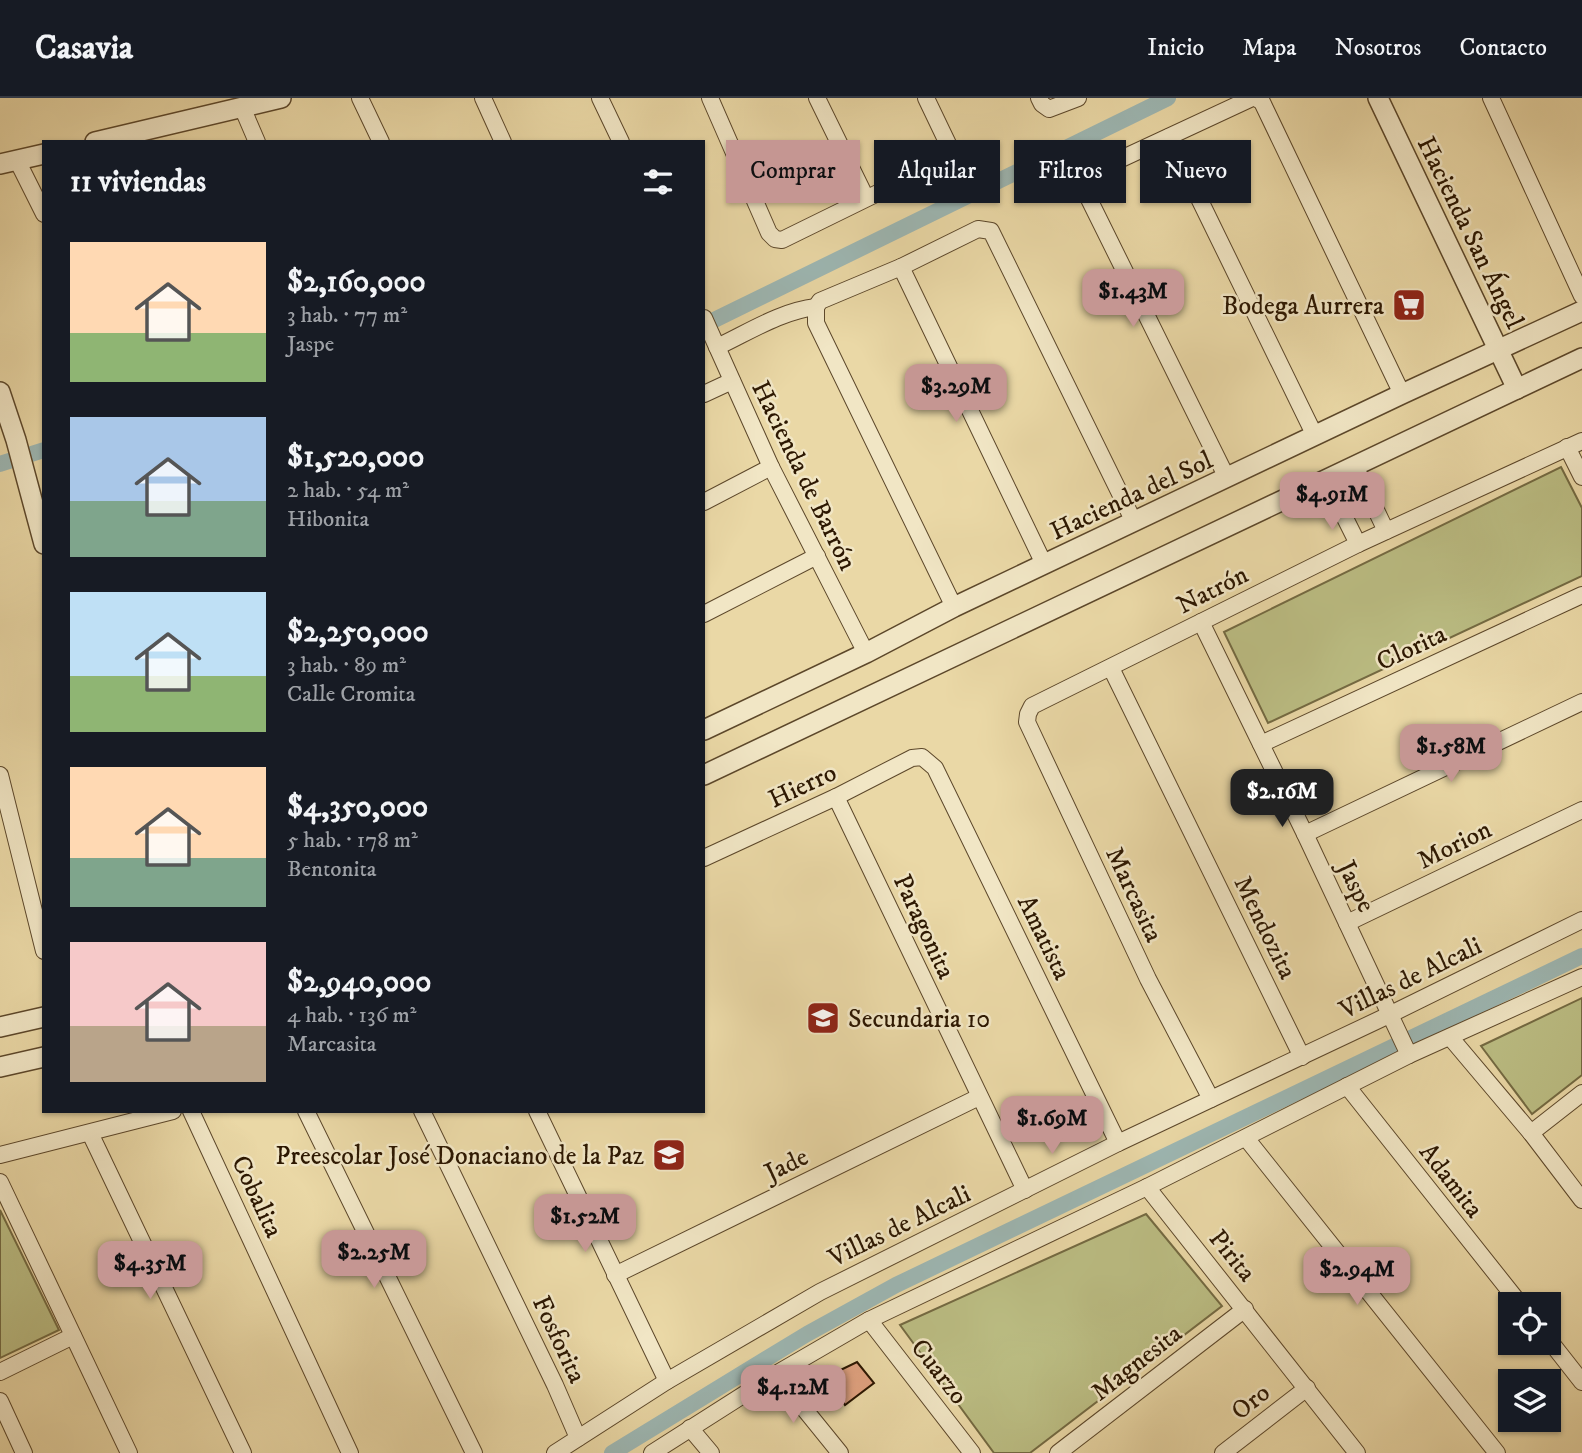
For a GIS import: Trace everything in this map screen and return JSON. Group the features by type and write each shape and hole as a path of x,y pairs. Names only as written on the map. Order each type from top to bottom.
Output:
{"street":[{"path":"111,140 134,137 281,98"},
{"path":"360,98 380,140"},
{"path":"483,98 502,140"},
{"path":"600,98 620,140"},
{"path":"710,98 769,233 775,239 789,238 941,162 949,151 948,144 926,98"},
{"path":"817,98 866,198"},
{"path":"1042,103 1054,109 1078,98"},
{"path":"1227,478 1086,191 1088,177 1093,172 1254,98 1262,102 1402,394"},
{"name":"Hacienda San Ángel","path":"1378,98 1517,389"},
{"path":"1490,98 1582,296"},
{"path":"242,107 256,140"},
{"path":"1169,137 1315,436"},
{"path":"42,154 9,162 42,211"},
{"path":"954,607 816,323 816,307 820,301 985,228 996,237 1134,522"},
{"path":"901,267 1044,564"},
{"path":"715,341 800,309 816,307"},
{"name":"Hacienda del Sol","path":"705,730 1044,564 1582,311"},
{"name":"Hacienda de Barrón","path":"705,320 771,467 866,653"},
{"path":"705,775 1582,358"},
{"path":"705,394 732,381"},
{"path":"0,392 10,436 26,476 42,536"},
{"path":"1575,444 1582,477"},
{"name":"Natrón","path":"1032,706 1358,544 1575,444"},
{"path":"1355,466 1386,531"},
{"path":"705,501 771,467"},
{"path":"1326,480 1358,544"},
{"path":"705,613 817,556"},
{"name":"Clorita","path":"1261,744 1582,595"},
{"name":"Jaspe","path":"1201,622 1408,1052"},
{"name":"Mendozita","path":"1111,668 1302,1057"},
{"path":"1305,834 1582,702"},
{"name":"Marcasita","path":"1032,706 1027,722 1148,979 1211,1099"},
{"name":"Hierro","path":"705,858 836,797 912,758 922,757"},
{"name":"Amatista","path":"922,757 935,768 1118,1143"},
{"path":"0,775 42,943"},
{"name":"Paragonita","path":"836,797 1024,1190"},
{"name":"Morion","path":"1348,923 1582,810"},
{"name":"Villas de Alcali","path":"555,1453 667,1381 820,1292 1118,1143 1391,1018 1582,920"},
{"path":"652,1453 776,1374 869,1320 1147,1187 1347,1086 1408,1052 1450,1037 1582,977"},
{"path":"0,1027 42,1017"},
{"path":"1450,1037 1531,1133 1582,1200"},
{"path":"0,1068 42,1058"},
{"name":"Adamita","path":"1347,1086 1510,1292"},
{"path":"1531,1133 1582,1093"},
{"name":"Jade","path":"615,1275 979,1097"},
{"path":"0,1155 165,1113"},
{"name":"Cobalita","path":"192,1113 350,1453"},
{"path":"307,1113 474,1453"},
{"name":"Fosforita","path":"423,1113 578,1438"},
{"path":"538,1113 667,1381"},
{"path":"90,1133 243,1453"},
{"path":"1245,1138 1497,1453"},
{"path":"0,1182 130,1453"},
{"name":"Pirita","path":"1147,1187 1357,1453"},
{"name":"Magnesita","path":"1058,1453 1245,1309"},
{"name":"Cuarzo","path":"869,1320 972,1453"},
{"path":"0,1372 73,1336"},
{"path":"1561,1355 1582,1382"},
{"path":"776,1374 840,1453"},
{"name":"Oro","path":"1223,1453 1307,1388"},
{"path":"0,1401 24,1453"},
{"path":"691,1428 711,1453"}],"green space":[{"path":"1561,467 1582,508 1582,576 1268,723 1224,632"},
{"path":"1582,998 1582,1075 1532,1114 1481,1046"},
{"path":"0,1210 59,1330 0,1358"},
{"path":"1146,1214 1222,1306 1030,1453 994,1453 900,1325"}],"building":[{"path":"857,1362 874,1383 845,1405 826,1377"}],"waterway":[{"path":"705,325 1168,98"},
{"path":"0,464 42,451"},
{"path":"612,1453 807,1334 896,1285 1582,956"}],"place":[{"name":"Bodega Aurrera","path":"1409,305"},
{"name":"Secundaria 10","path":"823,1018"},
{"name":"Preescolar José Donaciano de la Paz","path":"669,1155"}]}
